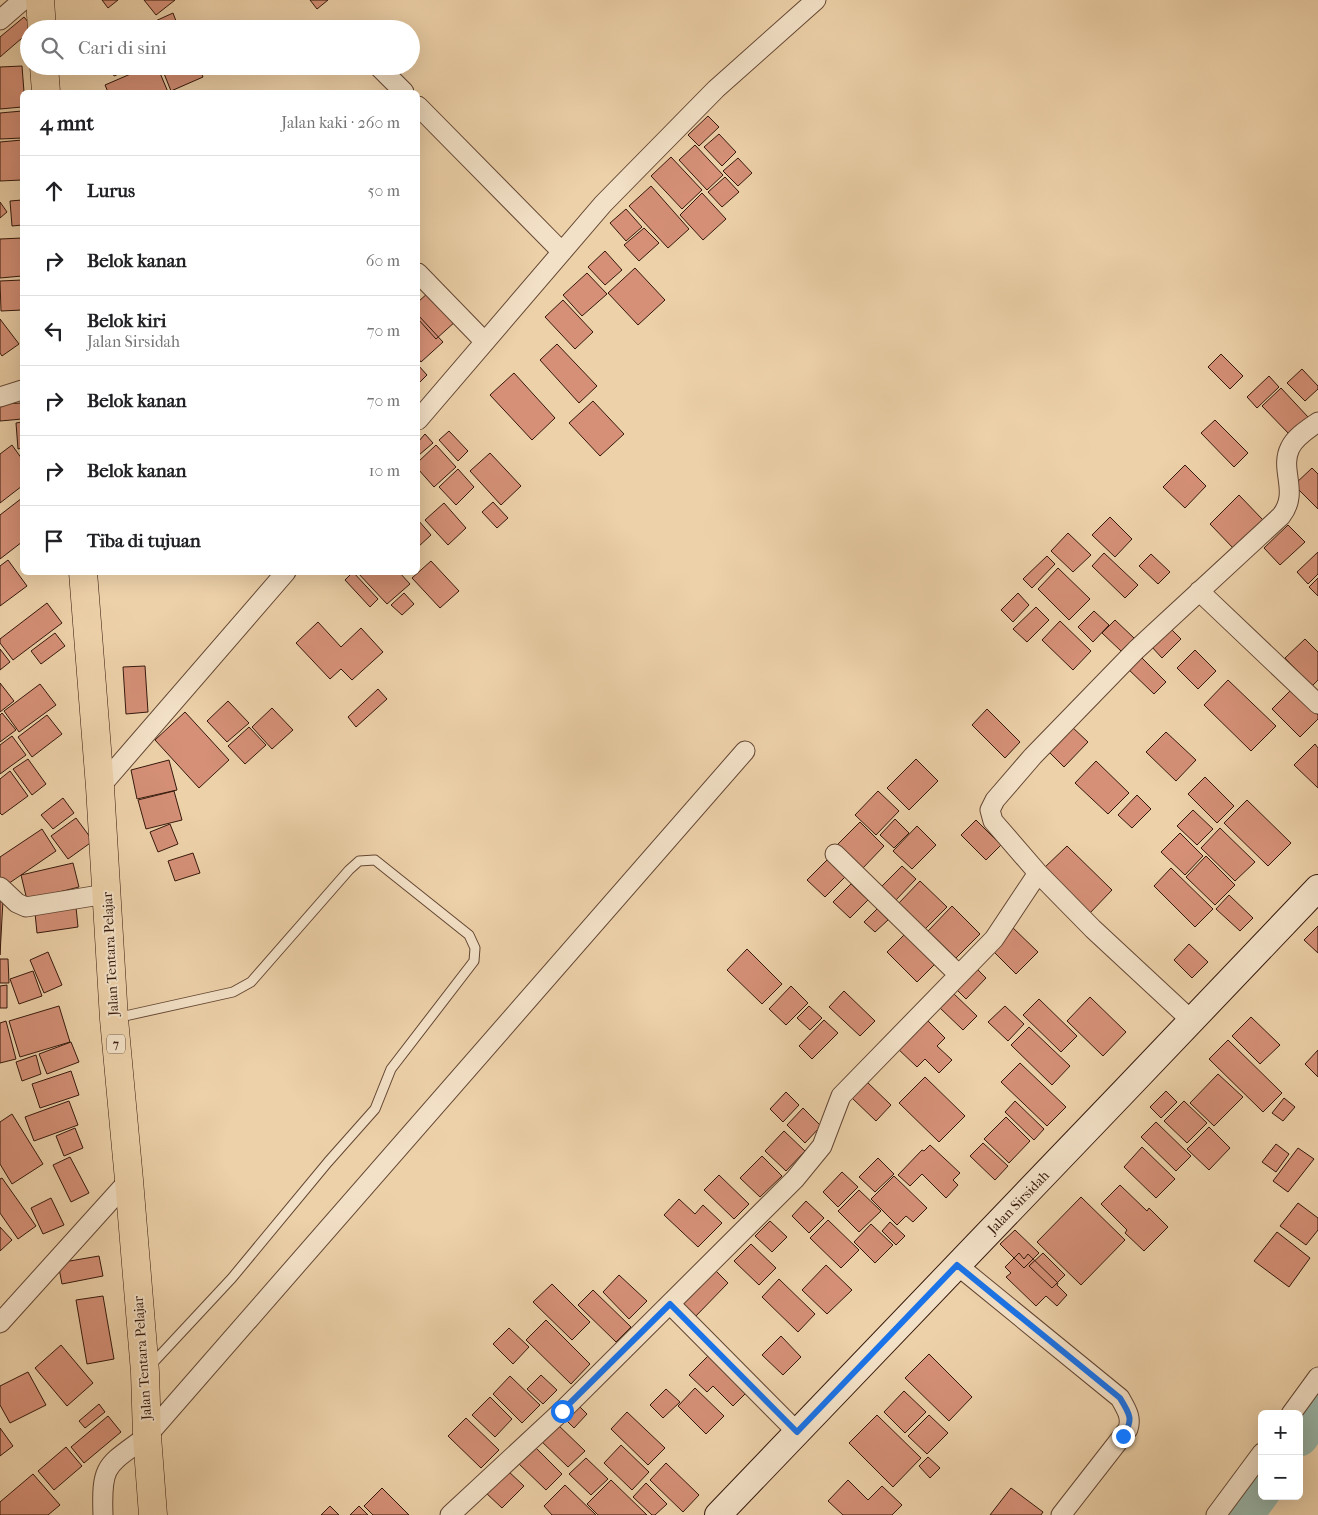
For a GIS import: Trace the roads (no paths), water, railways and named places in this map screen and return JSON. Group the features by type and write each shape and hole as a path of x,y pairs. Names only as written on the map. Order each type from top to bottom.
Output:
{"highway":[{"path":"40,0 41,20"},
{"path":"45,75 46,90"},
{"name":"Jalan Tentara Pelajar","path":"83,575 100,787 114,1019 145,1372 147,1436 153,1515"}],"street":[{"path":"0,20 23,0"},
{"path":"420,418 603,204 716,89 816,0"},
{"path":"387,75 402,90"},
{"path":"420,108 562,252"},
{"path":"420,275 485,342"},
{"path":"0,397 20,391"},
{"path":"1192,1021 1093,929 1038,873 993,821 990,810 995,800 1033,756 1136,650 1285,511 1290,496 1287,465 1290,449 1295,440 1318,422"},
{"path":"100,787 283,575"},
{"path":"1200,591 1318,704"},
{"path":"102,1515 102,1486 104,1474 110,1463 147,1436 745,751"},
{"path":"835,854 959,974"},
{"path":"450,1515 562,1411 795,1180 822,1146 841,1096 994,939 1038,873"},
{"path":"0,887 17,904 26,907 106,894"},
{"name":"Jalan Sirsidah","path":"718,1515 1318,888"},
{"path":"4,1312 129,1180"},
{"path":"957,1265 1120,1398 1128,1413 1130,1423 1128,1429 1061,1515"},
{"path":"670,1304 797,1432"},
{"path":"1294,1410 1318,1377"},
{"path":"1216,1515 1261,1455"}],"lane":[{"path":"114,1019 233,992 251,982 359,861 375,860 468,935 475,948 474,960 391,1069 375,1109 328,1162 232,1278 145,1372"}],"waterway":[{"path":"1303,1431 1318,1410"},
{"path":"1244,1515 1258,1496"}]}
